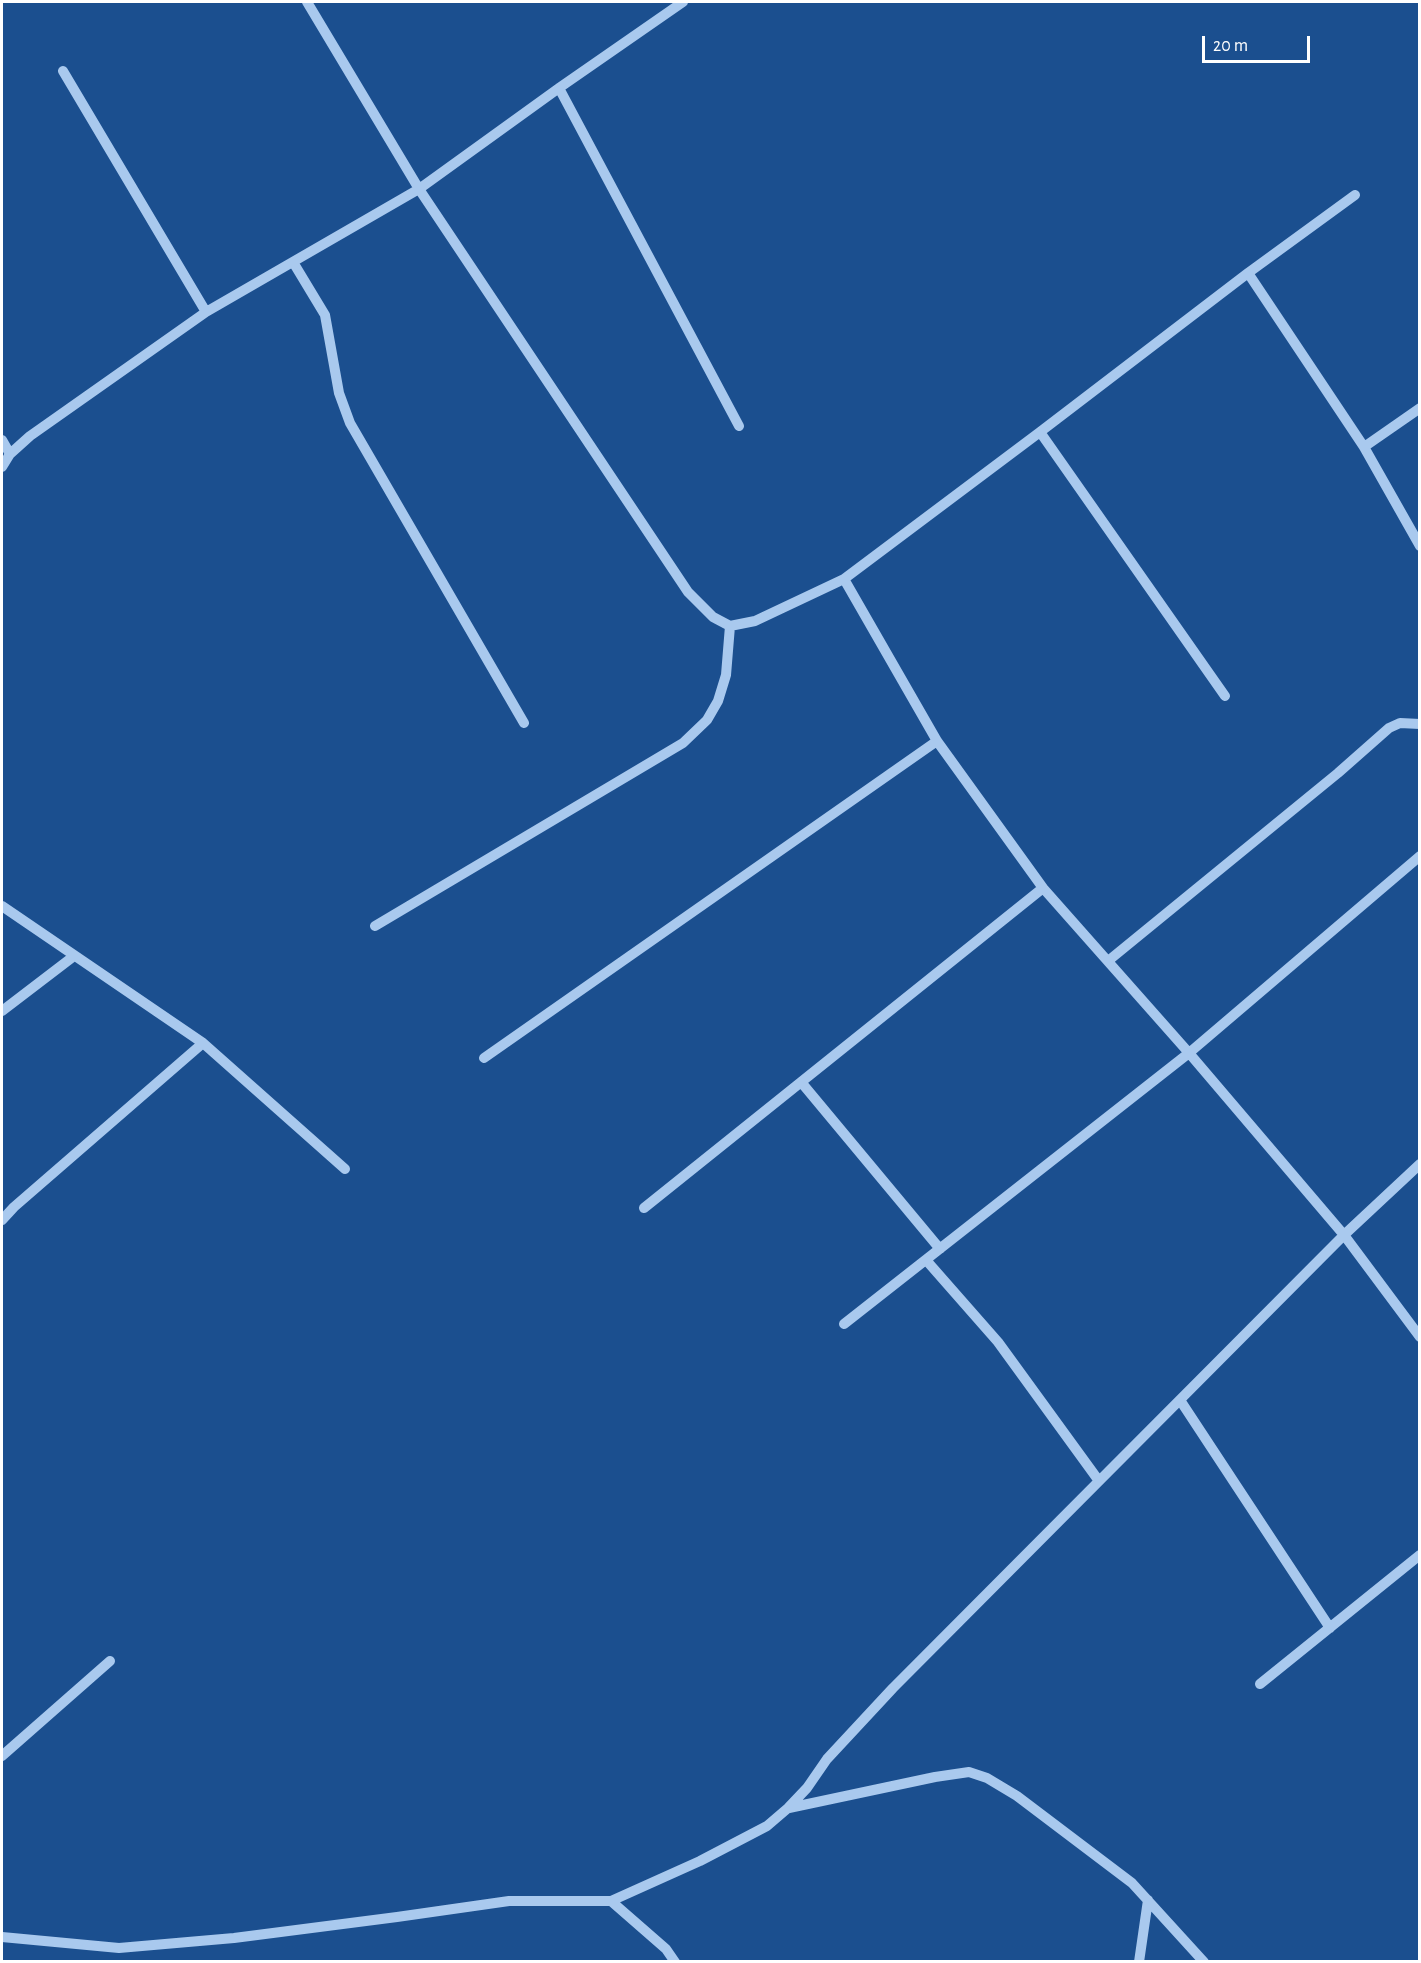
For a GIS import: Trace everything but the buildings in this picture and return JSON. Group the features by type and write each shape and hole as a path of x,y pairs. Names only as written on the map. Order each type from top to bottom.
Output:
{"street":[{"path":"307,2 419,189 688,592 713,617 730,626 755,621 844,579 1248,273 1355,195"},
{"path":"2,467 10,454 30,436 206,312 419,189 683,2"},
{"path":"63,71 206,312"},
{"path":"559,88 739,426"},
{"path":"293,262 325,315 339,393 350,423 524,723"},
{"path":"1248,273 1364,447 1419,546"},
{"path":"1364,447 1419,408"},
{"path":"1040,432 1225,696"},
{"path":"2,440 10,454"},
{"path":"844,579 937,741 1043,888 1189,1053 1344,1235 1419,1337"},
{"path":"375,926 683,743 707,720 718,701 726,675 730,626"},
{"path":"1108,961 1389,729 1400,723 1419,724"},
{"path":"484,1058 937,741"},
{"path":"844,1324 1189,1053 1419,856"},
{"path":"644,1208 1043,888"},
{"path":"2,906 203,1043 345,1169"},
{"path":"2,1011 74,956"},
{"path":"2,1220 203,1043"},
{"path":"801,1082 940,1249"},
{"path":"2,1936 119,1948 234,1938 509,1901 611,1901 700,1861 758,1831 788,1808 807,1788 827,1760 893,1688 1344,1235 1419,1164"},
{"path":"926,1260 998,1342 1099,1481"},
{"path":"1180,1400 1330,1628"},
{"path":"1260,1684 1419,1555"},
{"path":"2,1756 110,1661"},
{"path":"788,1808 935,1777 969,1772 987,1778 1017,1796 1132,1883 1204,1962"},
{"path":"1138,1962 1148,1900"},
{"path":"611,1901 666,1949 675,1962"}]}
